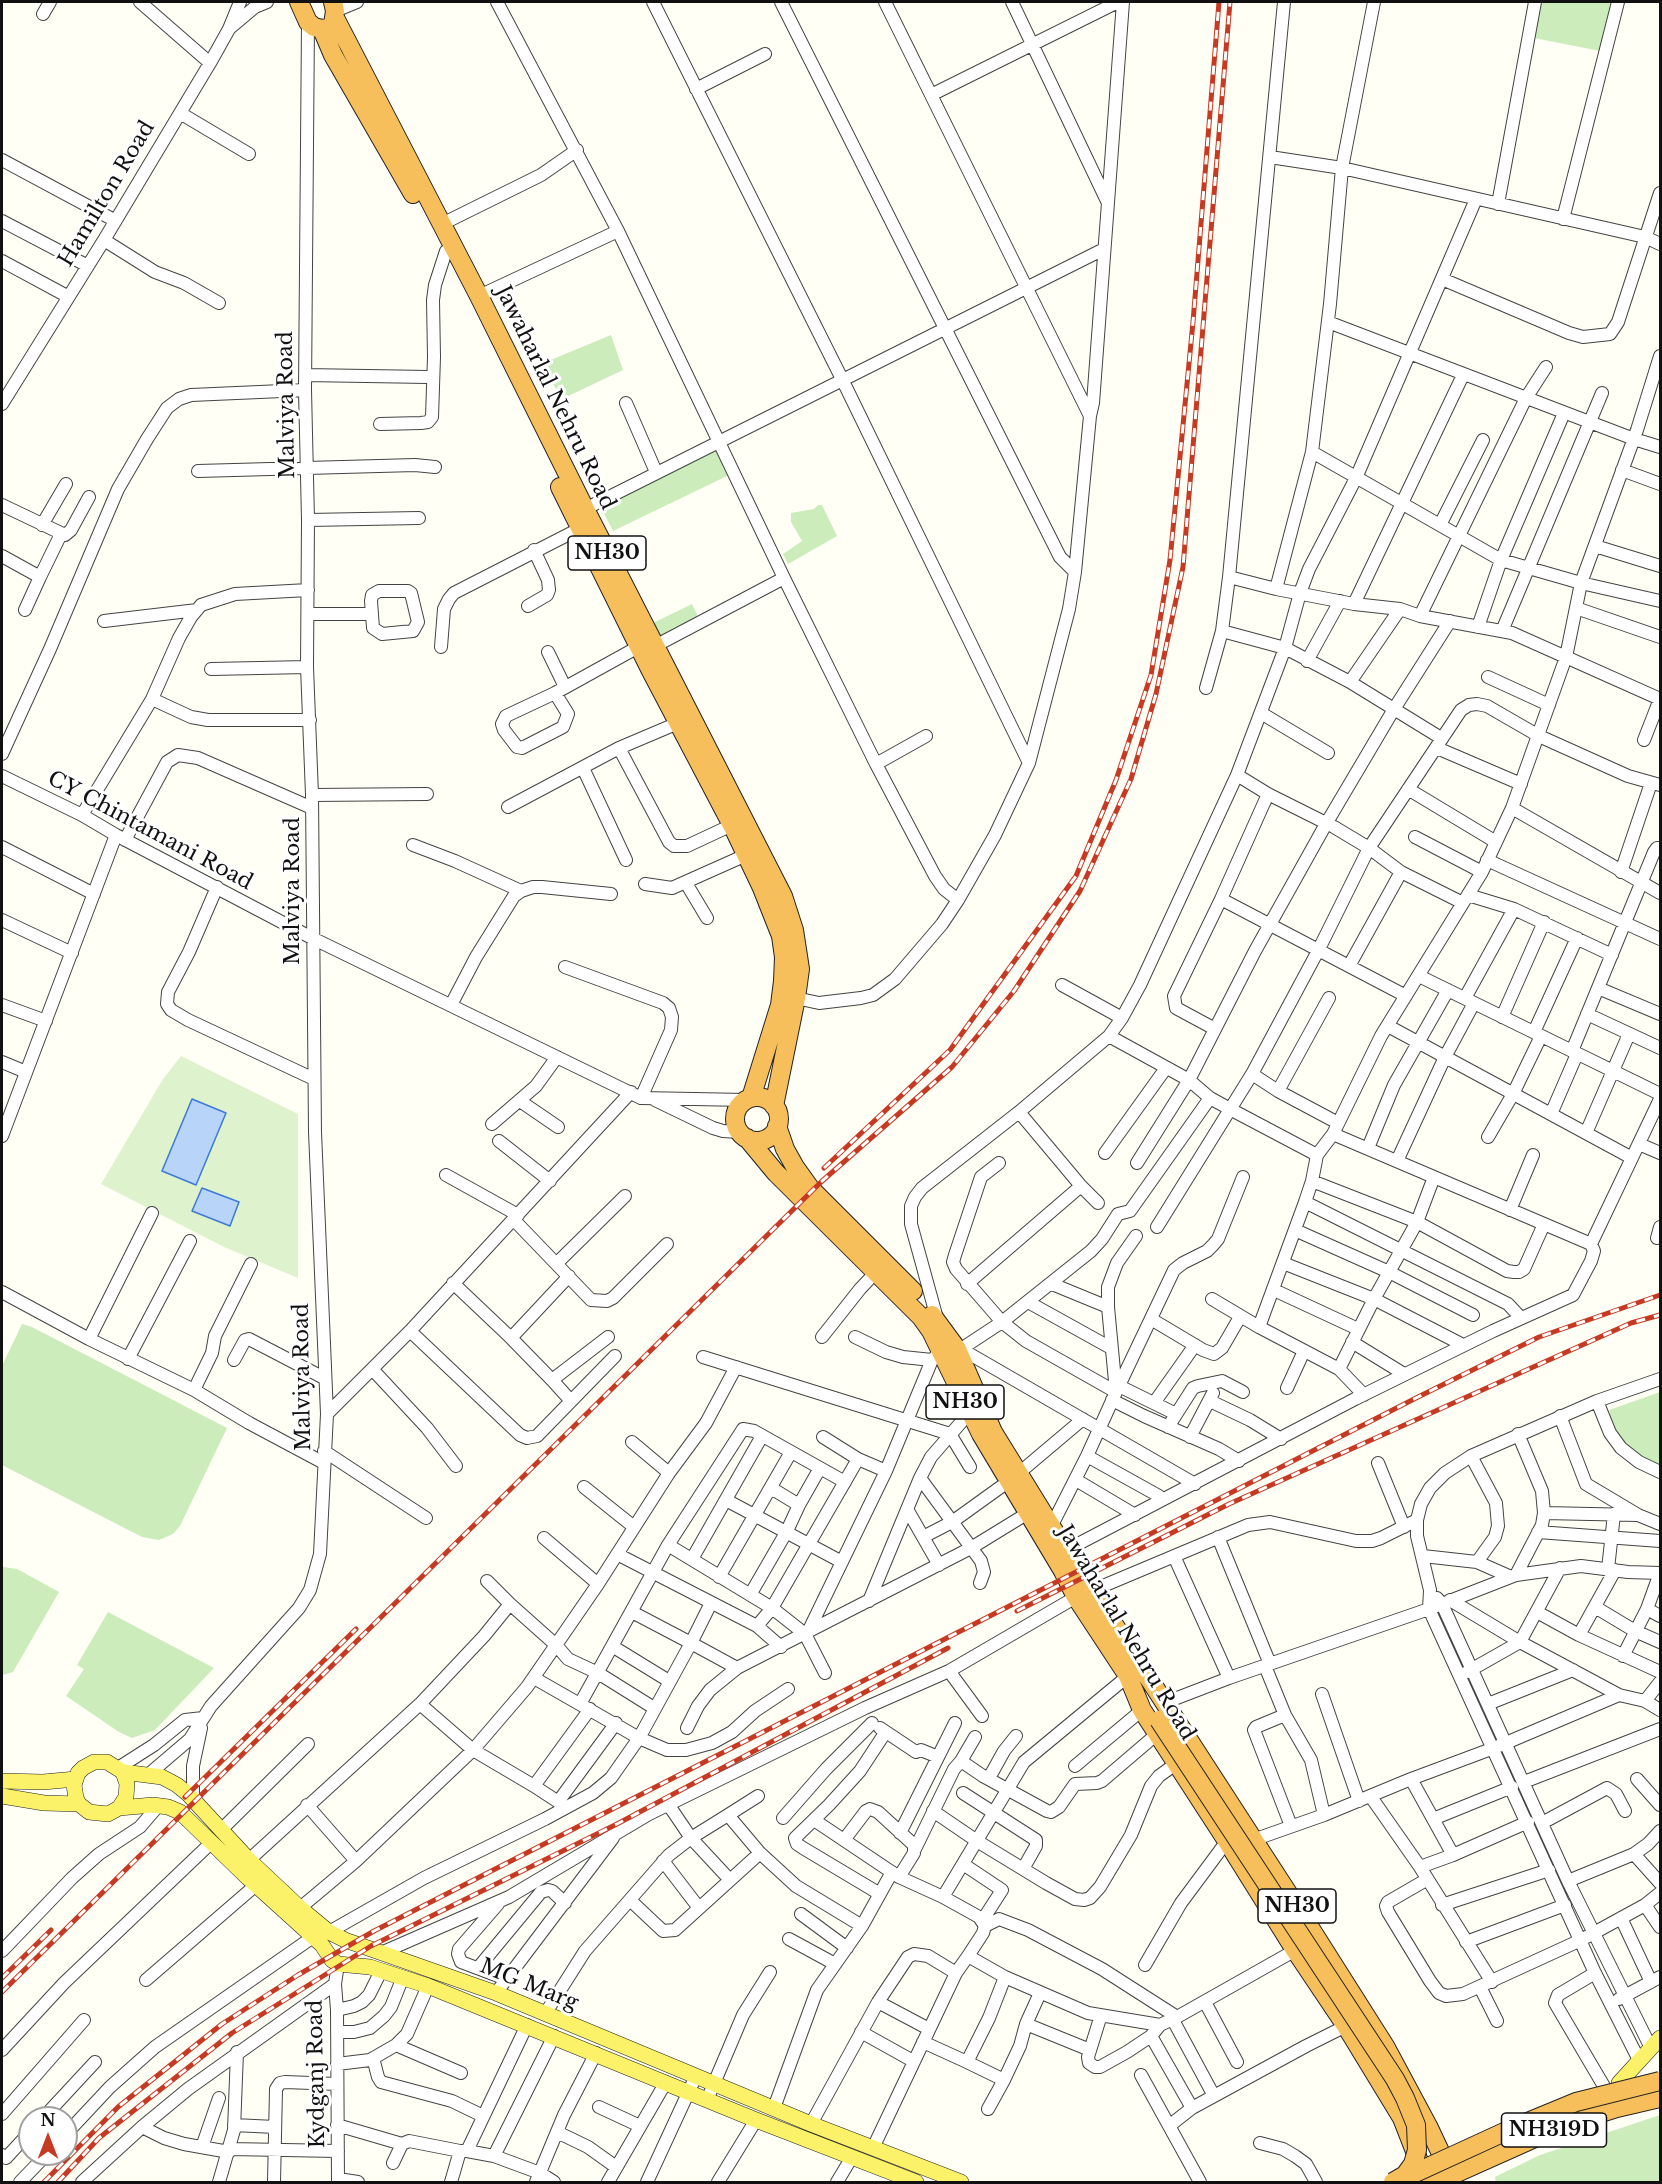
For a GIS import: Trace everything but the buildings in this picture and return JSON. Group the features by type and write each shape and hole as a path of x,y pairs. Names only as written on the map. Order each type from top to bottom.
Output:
{"highway":[{"name":"Jawaharlal Nehru Road","path":"300,2 327,16 442,224 585,509 647,646 678,723 732,825 766,897 781,936 788,997 774,1106 778,1116 777,1126 785,1149 810,1188 920,1298 938,1322 970,1412 1014,1477 1052,1527 1062,1556"},
{"name":"Jawaharlal Nehru Road","path":"327,16 333,55 446,251 581,528 783,896 798,944 800,969 748,1099 738,1107 735,1117 743,1135 776,1173 921,1317 948,1352 993,1432 1029,1513 1062,1556 1128,1676 1141,1706 1150,1707 1253,1839 1385,2046 1443,2154"},
{"path":"748,1099 766,1099 774,1106"},
{"path":"743,1135 762,1140 771,1135 777,1126"},
{"name":"Jawaharlal Nehru Road","path":"1083,1594 1160,1719 1178,1763 1402,2118 1418,2174 1427,2182"},
{"path":"1160,1719 1395,2079 1405,2098 1416,2125 1417,2150 1413,2164 1405,2175 1394,2182"},
{"path":"1418,2174 1443,2154 1548,2107 1612,2085 1660,2073"},
{"path":"1394,2182 1576,2102 1660,2081"},
{"path":"1383,2182 1418,2174 1580,2111 1660,2090"},
{"name":"NH319D","path":"1447,2180 1566,2124 1617,2108 1660,2098"},
{"name":"NH30","path":"1443,2154 1447,2180"}],"main road":[{"path":"94,1762 107,1762 120,1770 128,1791 119,1808 108,1814 95,1814 79,1804 74,1792 75,1779 83,1768 94,1762"},
{"name":"MG Marg","path":"120,1770 162,1777 177,1785 193,1799 217,1836 256,1885 322,1945 332,1960 338,1964 370,1967 428,1986 756,2120 916,2182"},
{"path":"2,1781 43,1782 75,1779"},
{"path":"2,1796 44,1803 79,1804"},
{"name":"MG Marg","path":"119,1808 158,1806 180,1812 249,1860 328,1932 345,1940 495,1993 811,2124 961,2182"},
{"path":"1612,2085 1655,2043"}],"street":[{"path":"43,14 50,2"},
{"path":"140,2 210,63"},
{"name":"Hamilton Road","path":"2,404 210,63 229,29 240,2"},
{"path":"229,29 255,7 267,2"},
{"path":"327,16 357,2"},
{"path":"497,2 618,231 876,764 935,876 944,889 958,900"},
{"path":"653,2 842,379 1029,763"},
{"path":"781,2 1060,557 1075,572"},
{"path":"885,2 1090,416"},
{"path":"1012,2 1108,203"},
{"path":"931,95 1118,2"},
{"path":"788,997 819,1003 845,1001 873,995 895,979 942,924 958,900 995,835 1029,763 1069,609 1075,572 1093,403 1123,2"},
{"path":"1206,688 1222,631 1229,577 1284,2"},
{"path":"1276,589 1312,452 1328,322 1342,168 1374,2"},
{"path":"1498,204 1535,2"},
{"path":"1563,219 1618,2"},
{"name":"Malviya Road","path":"149,1774 190,1739 211,1706 299,1608 310,1590 320,1554 327,1414 314,1079 305,375 327,16"},
{"path":"696,89 765,54"},
{"path":"180,113 249,154"},
{"path":"442,224 541,175 577,150"},
{"path":"1270,157 1342,168 1645,237 1660,244"},
{"path":"2,160 114,220"},
{"path":"1442,279 1569,333 1583,337 1610,334 1618,322 1645,237 1658,208 1660,192"},
{"path":"938,1322 911,1224 911,1206 922,1188 1019,1112 1109,1036 1122,1018 1140,985 1236,775 1285,648 1300,593 1309,570 1356,478 1476,199"},
{"path":"2,221 86,266"},
{"path":"479,296 618,231"},
{"path":"104,240 155,272 184,283 219,303"},
{"path":"585,509 1104,249"},
{"path":"380,424 421,423 428,422 432,417 433,300 435,285 446,251"},
{"path":"2,261 67,296"},
{"path":"1328,322 1463,375 1660,447"},
{"path":"1259,1327 1305,1202 1317,1155 1335,1129 1388,1026 1482,872 1512,807 1566,657 1581,583 1634,439 1660,356"},
{"path":"1420,616 1526,398 1546,367"},
{"path":"305,375 428,377"},
{"path":"1354,603 1463,375"},
{"path":"2,754 50,649 118,489 167,408 179,399 191,395 305,390"},
{"path":"1502,631 1602,393"},
{"path":"626,403 656,472"},
{"path":"1478,627 1501,560 1564,413"},
{"path":"1440,525 1483,440"},
{"path":"1312,452 1501,560 1581,583 1660,601"},
{"path":"198,471 415,465 435,467"},
{"path":"1622,470 1660,484"},
{"path":"42,525 66,484"},
{"path":"2,505 61,534 67,534 89,496"},
{"path":"308,520 419,518"},
{"path":"441,647 444,609 454,593 534,550 581,528"},
{"path":"25,610 61,534"},
{"path":"1595,546 1660,566"},
{"path":"528,606 547,596 549,590 548,580 534,550"},
{"path":"2,556 40,577"},
{"path":"1229,577 1276,589 1400,609 1420,616 1512,633 1660,699 1644,741"},
{"path":"548,652 560,690 568,714 563,727 522,748 517,747 504,730 506,716 560,690 784,578"},
{"path":"82,815 152,699 179,638 201,604 235,594 308,590"},
{"path":"408,591 413,598 418,622 413,631 382,634 373,628 371,614 371,601 375,592 408,591"},
{"path":"1307,661 1340,601"},
{"path":"1576,608 1660,637"},
{"path":"1350,682 1400,609"},
{"path":"104,621 196,610"},
{"path":"309,614 371,614"},
{"path":"1137,1163 1189,1080 1269,925 1326,824 1394,709 1450,621"},
{"path":"1222,631 1285,648 1350,682 1394,709 1439,743 1521,784"},
{"path":"212,669 307,667"},
{"path":"1488,677 1550,705"},
{"path":"152,699 199,719 310,720"},
{"path":"1157,1227 1252,1074 1370,848 1461,710 1469,705 1487,706 1539,736 1628,776 1656,784 1621,872"},
{"path":"1261,713 1328,753"},
{"path":"508,807 619,748 678,723"},
{"path":"876,764 926,736"},
{"path":"619,748 669,842 674,846 687,846 732,825"},
{"path":"2,1136 94,894 121,837 167,762 178,755 198,758 312,808"},
{"path":"583,768 626,860"},
{"path":"1236,775 1370,848 1401,872 1466,899 1514,909 1612,955"},
{"name":"CY Chintamani Road","path":"2,776 82,815 312,938 641,1096 713,1128 743,1135"},
{"path":"1408,789 1496,842"},
{"path":"312,795 427,794"},
{"path":"1215,1029 1176,1008 1174,996 1268,794"},
{"path":"1512,807 1660,893"},
{"path":"1415,837 1482,872"},
{"path":"413,845 521,891"},
{"path":"2,847 94,894"},
{"path":"1551,1114 1587,1014 1624,923 1654,852 1660,848"},
{"path":"645,884 672,888 746,855"},
{"path":"1488,860 1660,939"},
{"path":"1349,966 1401,872"},
{"path":"686,883 706,918"},
{"path":"216,887 189,952 168,992 167,1004 171,1010 188,1020 314,1079"},
{"path":"451,1005 476,957 514,896 521,891 542,887 611,894"},
{"path":"1221,899 1406,996"},
{"path":"1397,1161 1514,909"},
{"path":"2,920 72,953"},
{"path":"1502,1017 1544,922"},
{"path":"1488,1137 1513,1094 1577,938"},
{"path":"327,1414 373,1370 550,1181 641,1096 671,1030 672,1017 669,1008 663,1003 565,967"},
{"path":"1419,976 1660,1096 1591,1244"},
{"path":"1062,985 1122,1018"},
{"path":"1598,988 1660,1014"},
{"path":"1368,1149 1394,1086 1448,990"},
{"path":"1278,1091 1329,998"},
{"path":"2,1005 46,1021"},
{"path":"1587,1014 1660,1048"},
{"path":"1388,1026 1632,1158"},
{"path":"1586,1133 1629,1034"},
{"path":"1109,1036 1189,1080 1210,1098 1317,1155"},
{"path":"492,1124 536,1086 557,1056"},
{"path":"2,1062 26,1072"},
{"path":"1105,1153 1166,1068"},
{"path":"1062,1556 1078,1544 1404,1374 1573,1295 1591,1261 1594,1251 1591,1244 1368,1149 1252,1074"},
{"path":"641,1096 748,1099"},
{"path":"855,1337 886,1352 903,1357 948,1352 1002,1322 1052,1284 1096,1245 1119,1214 1130,1211 1210,1098"},
{"path":"520,1101 558,1127"},
{"path":"1019,1112 1098,1203"},
{"path":"499,1141 550,1181"},
{"path":"1639,1144 1660,1153"},
{"path":"1510,1210 1533,1155"},
{"path":"999,1163 981,1177 953,1262 968,1284 1002,1322 1026,1341 1116,1393 1168,1427 1219,1449 1239,1461"},
{"path":"446,1175 516,1218 591,1300 607,1301 613,1298 667,1244"},
{"path":"1339,1369 1358,1329 1417,1222 1434,1177"},
{"path":"1052,1527 1174,1270 1207,1251 1218,1239 1243,1178"},
{"path":"1312,1181 1417,1222 1507,1271 1514,1272 1524,1269 1544,1224"},
{"path":"968,1284 1081,1186"},
{"path":"557,1263 625,1196"},
{"path":"1305,1202 1508,1304 1521,1318"},
{"path":"89,1339 152,1212"},
{"path":"1295,1230 1389,1272 1473,1315"},
{"path":"1116,1393 1108,1287 1117,1263 1136,1236"},
{"path":"128,1359 190,1241"},
{"path":"1283,1263 1374,1299 1463,1345"},
{"path":"195,1390 212,1353 215,1336 251,1264"},
{"path":"822,1337 876,1272"},
{"path":"511,1338 568,1275"},
{"path":"453,1283 511,1338 571,1401"},
{"path":"1052,1284 1108,1307"},
{"path":"1274,1290 1358,1329"},
{"path":"2,1292 128,1359 195,1390 249,1423 324,1457 426,1518"},
{"path":"1212,1299 1240,1317 1339,1369 1364,1395"},
{"path":"1028,1302 1111,1348"},
{"path":"1151,1319 1210,1354 1219,1352 1240,1317"},
{"path":"410,1331 520,1435 527,1438 537,1436 615,1356"},
{"path":"552,1380 608,1337"},
{"path":"234,1360 245,1340 249,1339 324,1378"},
{"path":"1352,1342 1404,1374"},
{"path":"1154,1403 1195,1345"},
{"path":"1287,1388 1304,1351"},
{"path":"948,1352 1083,1419 1195,1484"},
{"path":"806,1633 886,1472 906,1420 948,1352"},
{"path":"703,1357 950,1434 970,1467"},
{"path":"300,1908 356,1861 473,1750 534,1678 669,1473 706,1423 736,1367"},
{"path":"373,1370 427,1428 456,1466"},
{"path":"1655,2043 1624,1997 1568,1881 1524,1782 1500,1746 1460,1676 1429,1609 1430,1590 1418,1536 1417,1520 1421,1504 1430,1488 1445,1473 1471,1456 1560,1416 1660,1379"},
{"path":"1168,1427 1193,1388 1222,1381 1243,1392"},
{"path":"1190,1437 1210,1401 1213,1391 1208,1385"},
{"path":"1116,1393 1154,1403 1176,1414"},
{"path":"1210,1401 1267,1429 1281,1439"},
{"path":"1597,1401 1610,1433 1621,1448 1639,1462 1660,1472"},
{"path":"869,1601 931,1457 970,1412"},
{"path":"1560,1416 1586,1484 1638,1515 1660,1524"},
{"path":"923,1537 952,1522 1014,1477 1083,1419"},
{"path":"534,1786 585,1707 598,1673 668,1545 743,1429 754,1431 845,1482"},
{"path":"1513,1576 1542,1525 1544,1513 1542,1491 1518,1434"},
{"path":"692,1559 762,1436"},
{"path":"823,1437 858,1459 886,1472"},
{"path":"632,1442 669,1473"},
{"path":"719,1577 791,1452"},
{"path":"1087,1456 1159,1496"},
{"path":"1471,1456 1496,1503 1498,1514 1495,1537 1477,1562"},
{"path":"757,1626 772,1608 858,1459"},
{"path":"1378,1463 1404,1527"},
{"path":"750,1595 820,1468"},
{"path":"920,1478 984,1567 980,1583"},
{"path":"1076,1480 1135,1515"},
{"path":"709,1483 755,1515 842,1562"},
{"path":"584,1487 634,1527"},
{"path":"771,1488 799,1505"},
{"path":"907,1509 939,1565"},
{"path":"687,1728 698,1706 710,1690 737,1668 939,1565 1029,1513"},
{"path":"1544,1513 1638,1515"},
{"path":"1579,1635 1612,1570 1614,1514"},
{"path":"381,1953 500,1901 668,1804 865,1708 949,1671 1083,1594 1218,1537 1248,1525 1270,1522 1356,1541 1381,1539 1417,1520"},
{"path":"1538,1532 1660,1541"},
{"path":"1218,1537 1285,1715 1311,1760 1324,1815"},
{"path":"544,1538 598,1584"},
{"path":"668,1545 772,1608 806,1633 825,1673"},
{"path":"616,1554 757,1626 781,1647"},
{"path":"1174,1556 1229,1678"},
{"path":"1423,1556 1477,1562 1513,1576"},
{"path":"961,1761 1047,1811 1054,1811 1075,1784 1102,1781 1160,1719 1229,1678 1429,1609 1513,1576 1560,1568 1581,1566 1660,1573 1647,1609 1623,1656"},
{"path":"1460,1676 1520,1642 1560,1568"},
{"path":"488,1581 568,1659 598,1673 654,1708"},
{"path":"1430,1590 1446,1602 1619,1695 1645,1701 1660,1710"},
{"path":"1446,1602 1472,1670 1488,1704 1512,1787 1595,1973 1639,2060"},
{"path":"328,1932 562,1805 593,1793 610,1778 639,1738 711,1603"},
{"path":"249,1860 420,1704 484,1636 510,1604"},
{"path":"1595,1607 1635,1631 1660,1642"},
{"path":"1647,1609 1660,1616"},
{"path":"632,1612 737,1668"},
{"path":"1537,1612 1579,1635 1660,1672"},
{"path":"612,1646 669,1681"},
{"path":"1488,1704 1573,1670"},
{"path":"949,1671 982,1716"},
{"path":"943,1897 1024,1762 1128,1676"},
{"path":"534,1678 639,1738 667,1750 686,1750 712,1743 732,1732 755,1711 788,1689"},
{"path":"1645,1701 1660,1682"},
{"path":"1322,1694 1365,1799 1419,1867 1492,1982"},
{"path":"1253,1839 1324,1815 1500,1746 1619,1695"},
{"path":"420,1704 473,1750 562,1805"},
{"path":"1075,1766 1141,1706"},
{"path":"865,1708 872,1723 885,1733 916,1752 921,1750 938,1757"},
{"path":"1285,1715 1256,1727 1254,1730 1291,1826"},
{"path":"120,1770 185,1720 203,1718 193,1766 193,1799"},
{"path":"562,1805 616,1723"},
{"path":"783,1818 826,1769 872,1723"},
{"path":"900,1833 955,1723"},
{"path":"1524,1782 1660,1729"},
{"path":"880,1894 797,1844 795,1838 860,1771 885,1733"},
{"path":"989,1778 1004,1750 1016,1736"},
{"path":"774,2108 817,1990 862,1926 880,1894 914,1853 954,1769 975,1737"},
{"path":"2,2050 64,1983 217,1836 308,1744"},
{"path":"933,1811 1023,1869 1075,1899 1084,1900 1090,1898 1100,1887 1131,1835 1151,1786 1159,1776 1178,1763"},
{"path":"1411,1779 1453,1855"},
{"path":"1637,1779 1660,1805"},
{"path":"1433,1819 1512,1787"},
{"path":"1542,1823 1607,1788 1616,1794 1625,1811"},
{"path":"963,1793 1036,1840 1036,1846 1023,1869"},
{"path":"545,2014 585,1951 663,1861 691,1838 758,1796"},
{"path":"668,1804 691,1838 730,1880"},
{"path":"2,1951 72,1878 99,1854 140,1827 158,1806"},
{"path":"307,1806 356,1861"},
{"path":"844,1840 870,1809 878,1812 914,1845 915,1849"},
{"path":"728,1815 760,1853 796,1886 862,1926"},
{"path":"814,1821 896,1875 979,1917 983,1924"},
{"path":"1419,1867 1453,1855 1528,1822"},
{"path":"1568,1881 1634,1854 1660,1831"},
{"path":"495,1993 616,1834"},
{"path":"1145,1965 1181,1903 1227,1841"},
{"path":"630,1900 663,1931 675,1930 760,1853"},
{"path":"1634,1854 1660,1883"},
{"path":"663,1861 699,1908"},
{"path":"873,2148 956,1973 983,1933 983,1924 1002,1890 963,1864"},
{"path":"1442,1905 1549,1870"},
{"path":"1426,1880 1388,1902 1386,1906 1439,1993 1446,1996 1456,1996 1480,1987 1581,1940 1645,1905 1660,1893"},
{"path":"147,1980 256,1885"},
{"path":"478,1968 541,1892 552,1891 565,1903"},
{"path":"500,1901 458,1954 461,1962 506,1979"},
{"path":"1466,1942 1565,1905"},
{"path":"1645,1905 1660,1927"},
{"path":"801,1914 847,1948"},
{"path":"1612,2003 1656,1980 1621,1917"},
{"path":"983,1924 999,1919 1028,1930 1102,1969 1175,2019 1214,2096"},
{"path":"78,2121 110,2087 155,2047 313,1937"},
{"path":"789,1939 835,1964"},
{"path":"1101,2015 1090,2050 1089,2063 1095,2067 1100,2067 1151,2036 1160,2025 1175,2019 1317,1939"},
{"path":"811,2124 878,2002 908,1957 914,1954 928,1956 956,1973"},
{"path":"968,1956 1005,1977 1088,2013 1160,2025"},
{"name":"Kydganj Road","path":"338,1964 335,1984 338,2181"},
{"path":"337,2010 362,2002 369,1995 381,1971"},
{"path":"707,2100 743,2015 770,1972"},
{"path":"1595,1973 1558,1995 1554,2003 1612,2085"},
{"path":"337,2032 354,2032 370,2028 392,2007 403,1977"},
{"path":"968,2062 1005,1977"},
{"path":"82,2182 142,2127 237,2052 335,1984"},
{"path":"337,2064 373,2058 396,2045 407,2034 428,1986"},
{"path":"1480,1987 1497,2021"},
{"path":"988,2109 1020,2046 1026,2025 1040,1993"},
{"path":"878,2002 929,2029"},
{"path":"1205,2002 1237,2062"},
{"path":"2,2114 84,2020"},
{"path":"451,2182 463,2151 483,2116 527,2025"},
{"path":"1026,2025 1090,2050"},
{"path":"1169,2126 1192,2108 1346,2026"},
{"path":"861,2032 913,2061"},
{"path":"494,2156 554,2036"},
{"path":"1151,2036 1192,2108"},
{"path":"923,2042 1004,2080"},
{"path":"396,2045 461,2073"},
{"path":"219,2182 234,2125 237,2052"},
{"path":"538,2178 557,2132 596,2053"},
{"path":"373,2058 381,2082 452,2102 483,2116"},
{"path":"54,2106 95,2062"},
{"path":"1141,2074 1200,2182"},
{"path":"647,2182 696,2076"},
{"path":"274,2182 276,2089 280,2083 285,2082 337,2084"},
{"path":"608,2182 666,2082"},
{"path":"202,2147 219,2098"},
{"path":"599,2107 640,2126"},
{"path":"723,2181 756,2120"},
{"path":"234,2125 275,2127"},
{"path":"337,2125 402,2144 415,2141 494,2156 538,2178 554,2182"},
{"path":"142,2127 164,2138 202,2147 229,2150 338,2151"},
{"path":"557,2132 588,2147 616,2167"},
{"path":"1260,2143 1283,2149 1295,2156 1306,2164 1316,2182"},
{"path":"393,2163 402,2144"},
{"path":"2,2156 6,2158 18,2145"},
{"path":"837,2182 852,2157"},
{"path":"20,2182 35,2166"},
{"path":"338,2181 358,2182"}],"green space":[{"path":"1535,2 1618,2 1605,52 1529,37"},
{"path":"611,335 623,370 562,399 541,364"},
{"path":"715,446 729,475 613,531 598,502"},
{"path":"822,505 837,536 788,564 783,554 802,541 791,522 791,513 814,509"},
{"path":"692,604 700,621 659,641 651,624"},
{"path":"181,1056 298,1114 298,1278 224,1247 101,1184 163,1079"},
{"path":"22,1324 32,1327 227,1428 180,1526 173,1534 159,1540 142,1537 2,1465 2,1366"},
{"path":"1660,1392 1660,1465 1640,1456 1628,1447 1619,1437 1609,1410"},
{"path":"3,1567 17,1569 59,1592 13,1672 2,1675 2,1570"},
{"path":"108,1612 214,1668 155,1730 132,1738 119,1732 66,1696 84,1669 77,1665"},
{"path":"1660,2115 1660,2182 1496,2182 1495,2177 1540,2155"}],"water":[{"path":"192,1099 226,1113 196,1185 162,1171"},
{"path":"202,1188 239,1202 230,1226 192,1211"}],"railway":[{"path":"824,1168 950,1050 1076,876 1116,780 1151,675 1170,560 1193,322 1219,2"},
{"path":"2,1992 821,1182 952,1067 1014,991 1080,891 1131,779 1156,694 1183,567 1230,2"},
{"path":"44,2182 118,2107 222,2024 298,1975 374,1931 1539,1337 1660,1295"},
{"path":"1017,1611 1229,1504 1631,1323 1660,1315"},
{"path":"185,1797 356,1629"},
{"path":"58,2182 99,2138 232,2033 371,1946 617,1824 948,1648"},
{"path":"2,1978 51,1930"}]}
